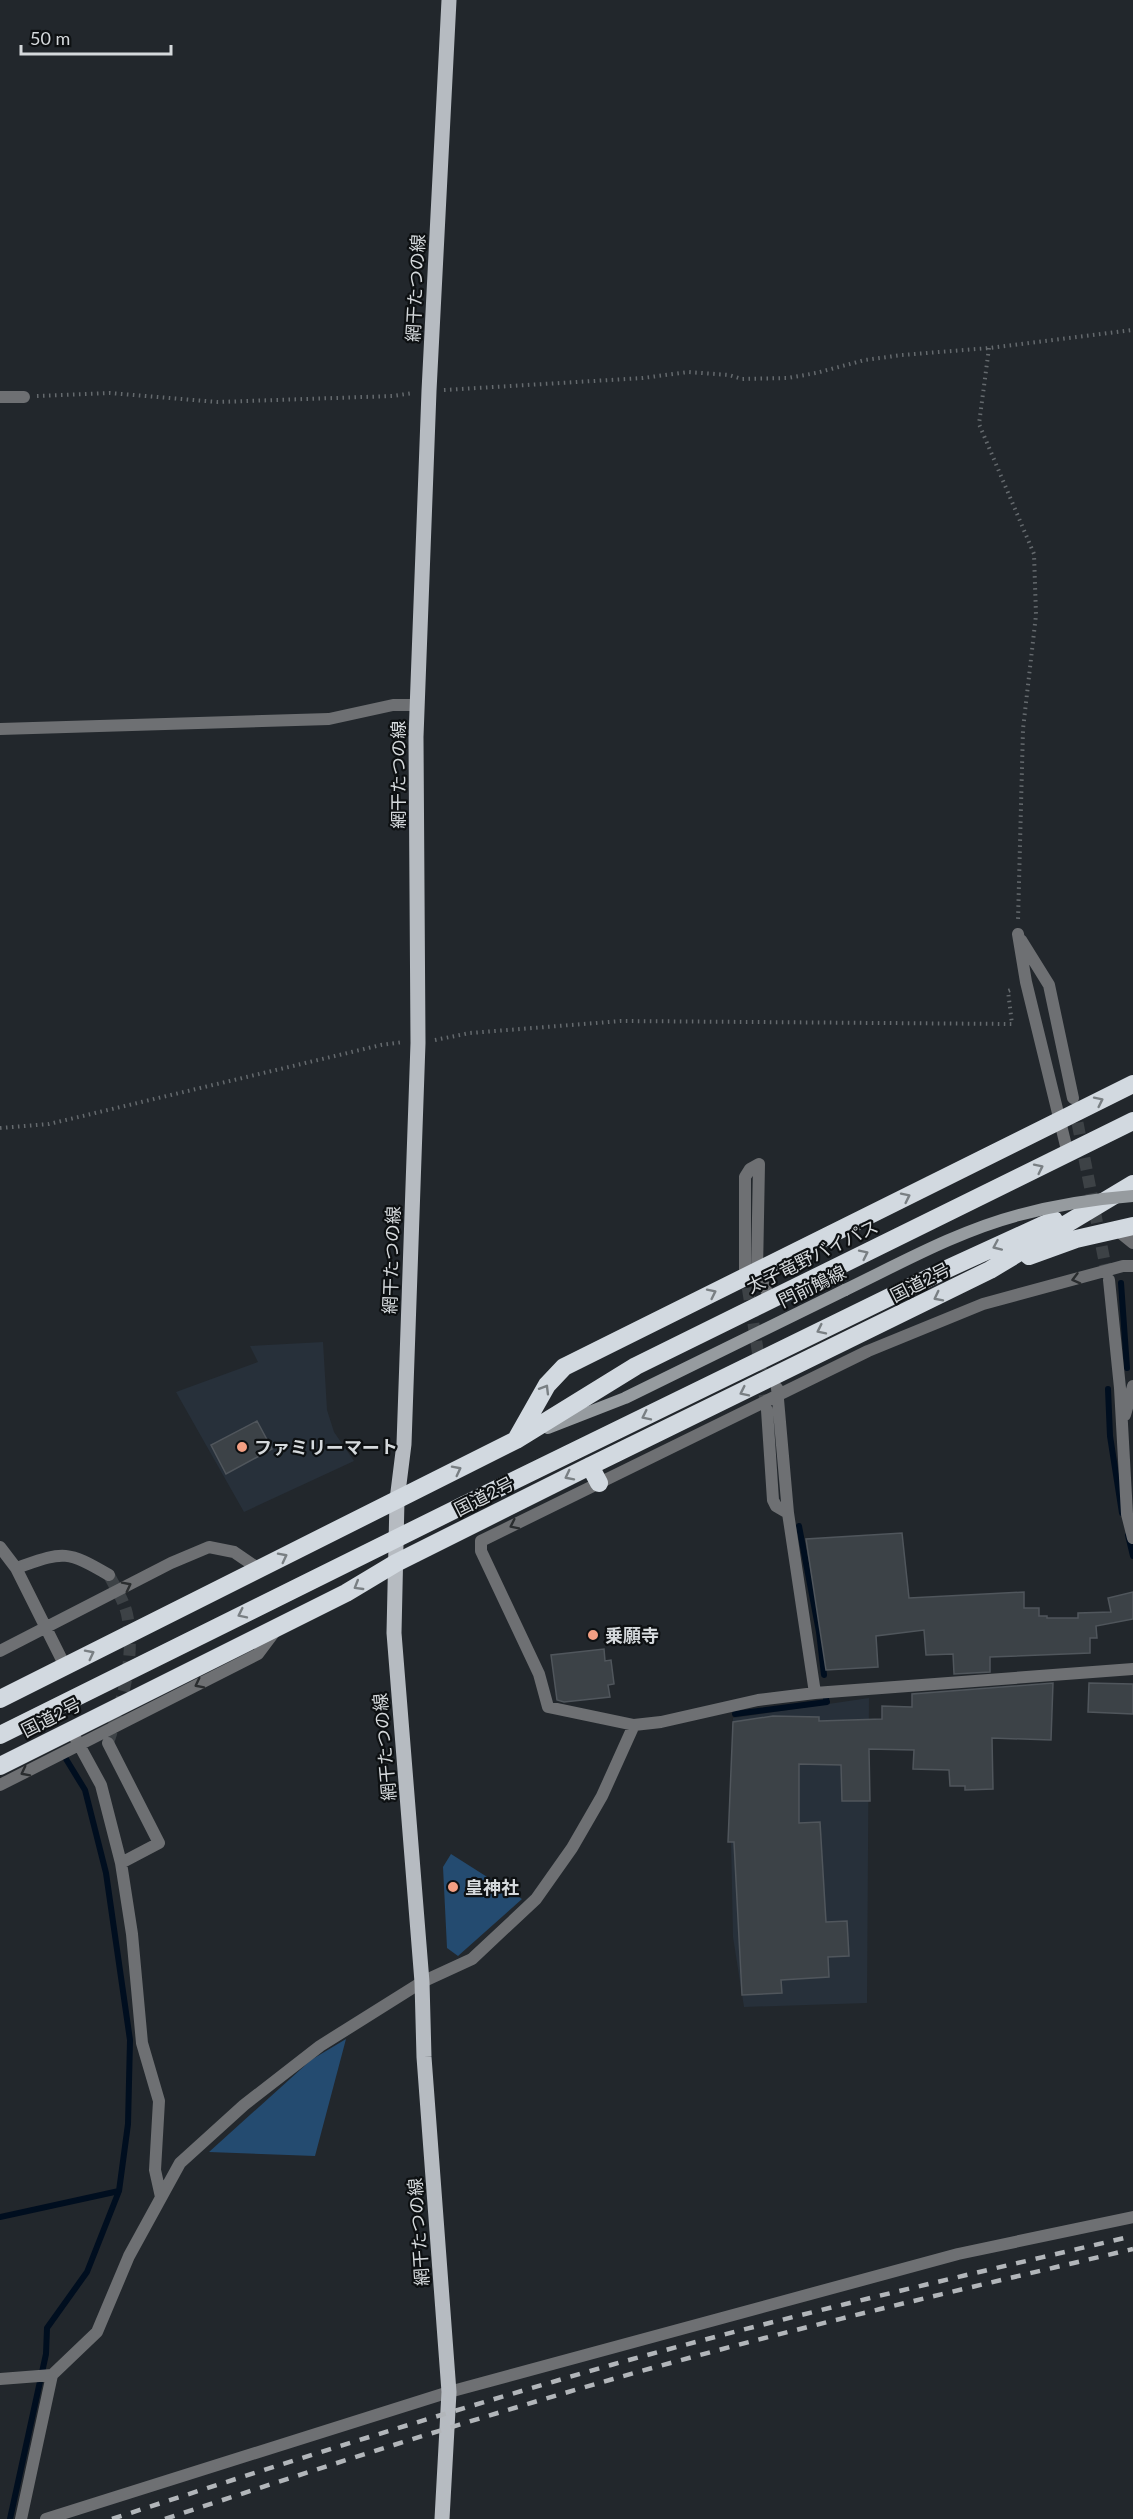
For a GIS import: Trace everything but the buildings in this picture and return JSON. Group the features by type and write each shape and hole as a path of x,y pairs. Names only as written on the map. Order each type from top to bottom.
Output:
{"highway":[{"path":"516,1440 547,1385 564,1367 751,1270 1133,1084"},
{"name":"太子竜野バイパス","path":"516,1440 636,1366 1133,1121"},
{"path":"990,1270 1131,1189"},
{"path":"0,1735 947,1269 1131,1189"},
{"path":"990,1270 1076,1239 1125,1228"},
{"name":"国道2号","path":"0,1766 75,1737 279,1626 346,1593 396,1563 590,1466 777,1386 861,1345 990,1270"},
{"name":"国道2号","path":"0,1699 516,1440"},
{"path":"590,1466 598,1483"}],"main road":[{"name":"網干たつの線","path":"442,2519 449,2392 425,2069 422,1982 394,1634 397,1500 404,1444 418,1043 417,705 429,391 449,0"},
{"name":"門前鵤線","path":"516,1440 625,1398 943,1244 1006,1219 1131,1189"}],"street":[{"path":"0,397 24,397"},
{"path":"0,729 328,719 393,705 417,705"},
{"path":"1018,934 1026,982 1068,1154"},
{"path":"1018,934 1048,985 1073,1098"},
{"path":"751,1270 759,1164 750,1168 746,1177 751,1270 771,1300"},
{"path":"1125,1228 1133,1243"},
{"path":"861,1345 983,1304 1123,1266 1133,1266"},
{"path":"1108,1280 1122,1425 1127,1514 1133,1538"},
{"path":"815,1693 788,1513 777,1386 598,1483 481,1541 481,1551 539,1674 548,1707 634,1725 758,1700 815,1693 1133,1669"},
{"path":"1122,1425 1133,1386"},
{"path":"767,1410 773,1500 776,1506 788,1513"},
{"path":"0,1547 16,1568 65,1666"},
{"path":"0,1651 171,1563 208,1547 234,1552 259,1569"},
{"path":"16,1568 56,1554 81,1558 109,1575"},
{"path":"0,2379 49,2375 97,2332 129,2256 180,2163 244,2106 320,2046 422,1982 472,1959 536,1899 572,1848 592,1813 634,1725"},
{"path":"0,1785 75,1737 101,1785 121,1863 132,1934 142,2043 159,2101 155,2170 161,2197"},
{"path":"108,1743 159,1843 121,1863"},
{"path":"46,2519 449,2392 958,2254 1133,2217"},
{"path":"21,2519 49,2375"}],"path":[{"path":"24,397 110,393 218,402 393,396 429,391 643,378 688,372 729,375 742,380 788,378 865,360 1133,330"},
{"path":"988,348 980,424 1034,554 1036,615 1023,729 1018,934"},
{"path":"0,1128 49,1124 381,1045 418,1043 470,1033 621,1021 1012,1024 1008,991 1026,982"}],"shaded area":[{"path":"323,1342 327,1410 334,1432 354,1461 244,1512 176,1392 258,1362 250,1346"},
{"path":"869,1698 867,2003 744,2007 733,1937 731,1840 733,1718"},
{"path":"451,1854 522,1899 458,1956 447,1948 443,1867"},
{"path":"346,2039 315,2156 209,2152 311,2060"}],"waterway":[{"path":"1121,1283 1127,1368"},
{"path":"1108,1389 1110,1436 1122,1513"},
{"path":"799,1526 819,1632 824,1675"},
{"path":"1128,1535 1133,1556"},
{"path":"735,1714 827,1702 826,1699"},
{"path":"10,2519 46,2354 47,2328 87,2272 119,2191 128,2124 130,2040 106,1873 85,1790 66,1759"},
{"path":"0,2217 119,2191"}],"tunnel":[{"path":"1074,1105 1108,1279"},
{"path":"745,1270 767,1410"},
{"path":"108,1743 123,1695 130,1647 126,1609 109,1575"}],"railway":[{"path":"112,2519 360,2440 611,2365 806,2314 1133,2236"},
{"path":"165,2519 388,2447 613,2379 807,2327 1133,2249"}],"place":[{"name":"ファミリーマート","path":"242,1447"},
{"name":"乗願寺","path":"593,1635"},
{"name":"皇神社","path":"453,1887"}]}
